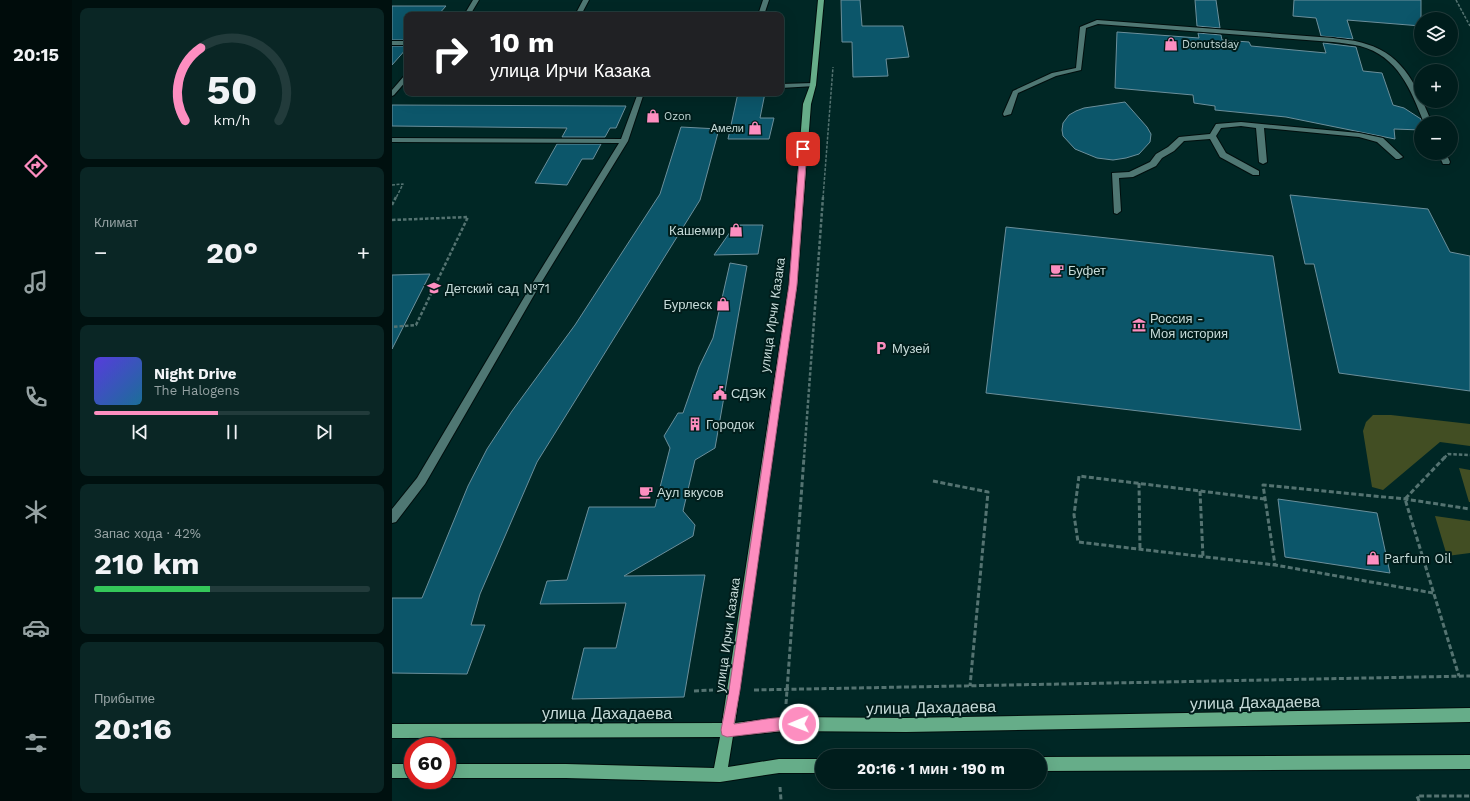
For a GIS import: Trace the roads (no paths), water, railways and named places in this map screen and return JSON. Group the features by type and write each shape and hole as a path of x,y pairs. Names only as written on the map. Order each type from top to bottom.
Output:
{"main road":[{"name":"улица Ирчи Казака","path":"720,775 734,690 793,285 807,104 813,85 821,0"},
{"name":"улица Дахадаева","path":"392,731 727,730 784,724 906,725 1470,715"},
{"path":"1047,764 1470,762"},
{"path":"456,771 566,771 720,775 779,766 815,766"},
{"path":"392,771 404,771"}],"street":[{"path":"468,12 476,0"},
{"path":"580,12 586,0"},
{"path":"762,12 766,0"},
{"path":"1007,114 1015,92 1054,74 1079,69 1083,27 1097,22 1325,40 1366,45 1386,55 1407,75 1425,116"},
{"path":"392,43 404,43"},
{"path":"392,94 404,80"},
{"path":"784,86 813,85"},
{"path":"392,518 421,481 538,281 624,141 641,96"},
{"path":"1117,211 1115,175 1130,175 1142,170 1152,164 1159,156 1171,149 1182,139 1212,136 1219,126 1241,124 1359,135 1380,140 1398,157"},
{"path":"1260,126 1264,162"},
{"path":"1212,136 1223,155 1256,173"},
{"path":"392,140 624,141"}],"place":[{"name":"Donutsday","path":"1171,44"},
{"name":"Ozon","path":"653,116"},
{"name":"Амели","path":"755,128"},
{"name":"Кашемир","path":"736,230"},
{"name":"Буфет","path":"1057,270"},
{"name":"Детский сад №71","path":"434,288"},
{"name":"Бурлеск","path":"723,304"},
{"name":"Россия - Моя история","path":"1139,325"},
{"name":"Музей","path":"881,348"},
{"name":"СДЭК","path":"720,393"},
{"name":"Городок","path":"695,424"},
{"name":"Аул вкусов","path":"646,492"},
{"name":"Parfum Oil","path":"1373,558"}]}
